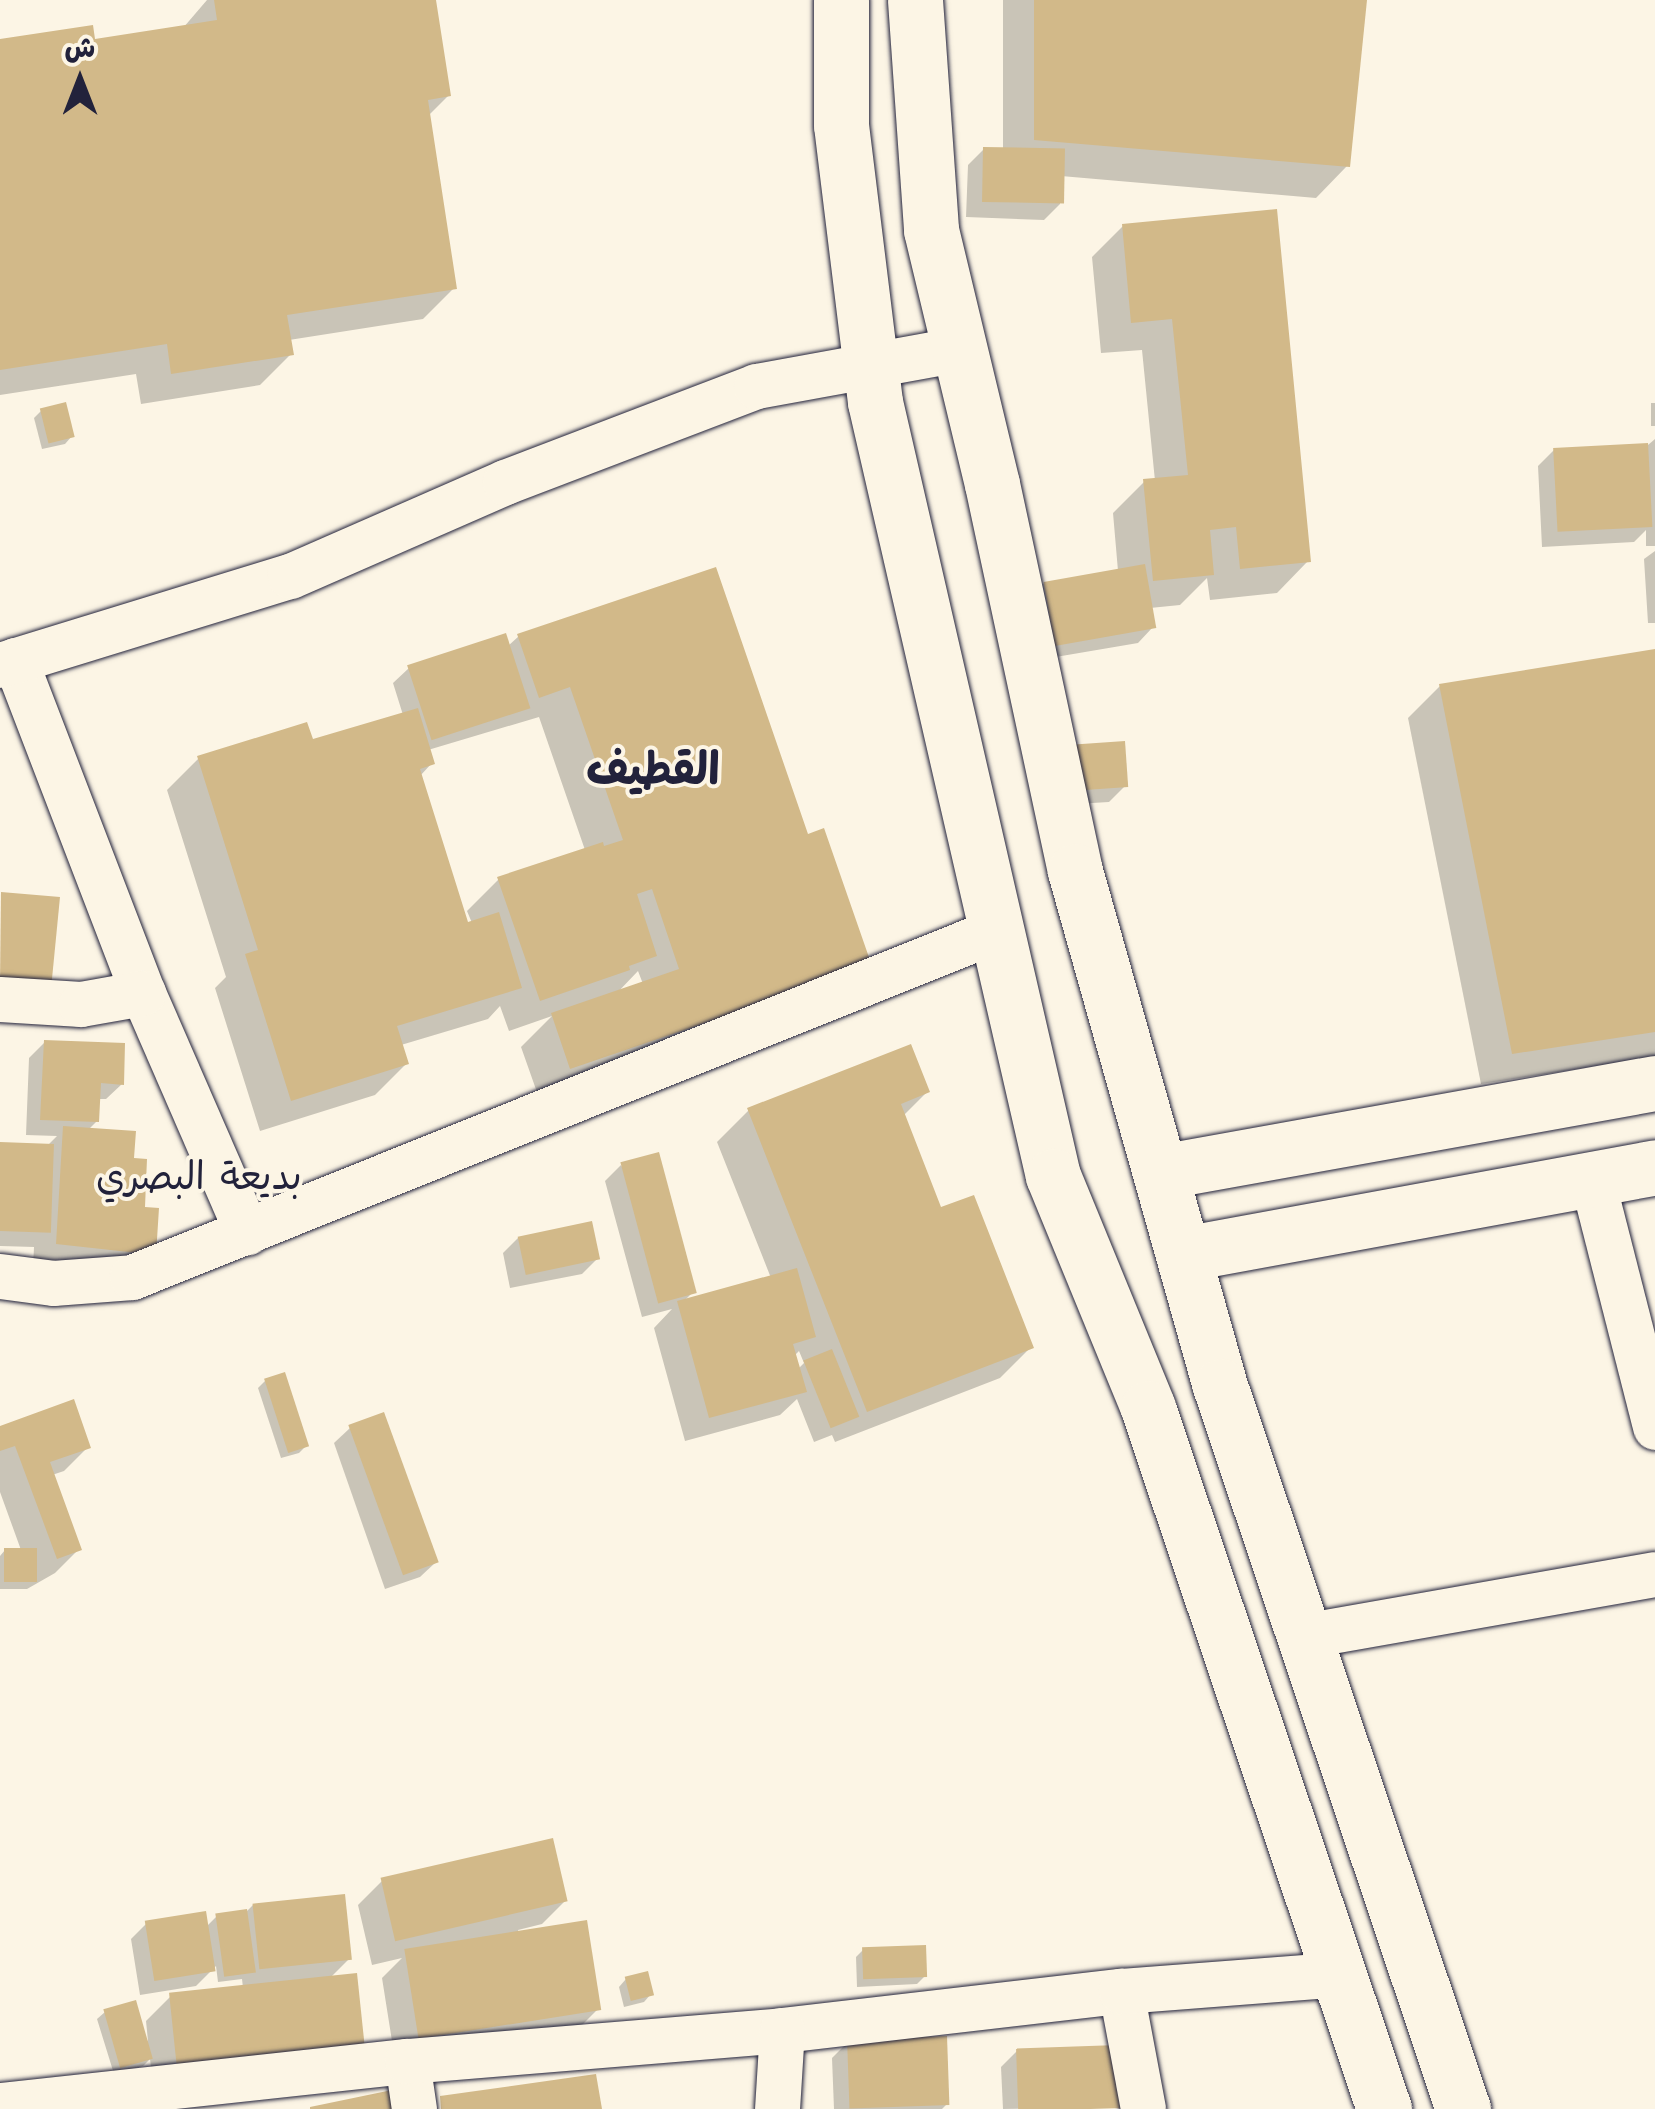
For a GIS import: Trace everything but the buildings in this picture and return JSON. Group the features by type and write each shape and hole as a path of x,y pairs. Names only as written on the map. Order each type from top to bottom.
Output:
{"street":[{"path":"841,0 841,125 871,367 994,931 1053,1176 1148,1408 1342,1974 1384,2109"},
{"path":"916,0 931,230 1075,871 1220,1386 1463,2109"},
{"path":"247,1232 143,993 8,663 290,576 505,482 756,386 959,349"},
{"path":"0,1276 53,1284 132,1277 994,931"},
{"path":"0,999 81,1004 143,993"},
{"path":"1160,1172 1655,1083"},
{"path":"1183,1254 1655,1168"},
{"path":"1592,1179 1655,1427"},
{"path":"1303,1636 1655,1574"},
{"path":"0,2105 406,2061 782,2030 1121,1991 1342,1974"},
{"path":"1121,1991 1143,2109"},
{"path":"777,2109 782,2030"},
{"path":"406,2061 414,2109"}],"district":[{"name":"القطيف","path":"653,773"},
{"name":"بديعة البصري","path":"199,1180"}]}
